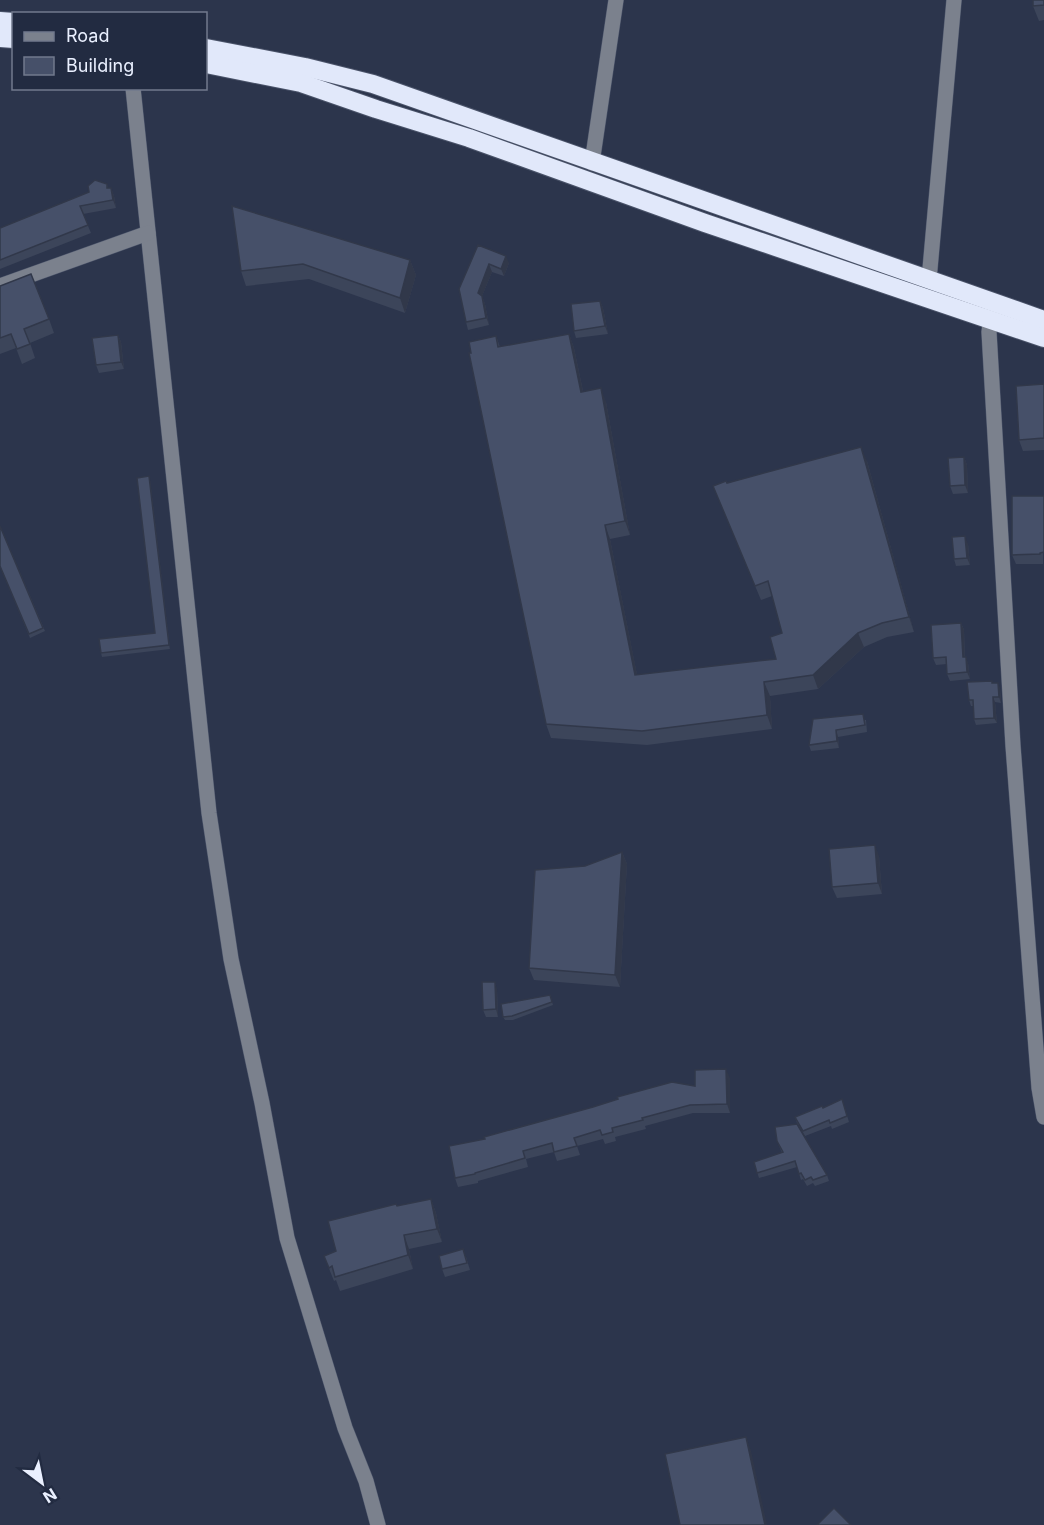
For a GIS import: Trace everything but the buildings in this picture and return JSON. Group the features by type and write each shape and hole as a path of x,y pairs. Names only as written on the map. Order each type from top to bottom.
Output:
{"highway":[{"path":"207,48 305,67 372,84 929,280 1044,338"},
{"path":"207,64 301,83 376,110 469,138 705,223 992,311 1044,320"}],"street":[{"path":"592,162 616,0"},
{"path":"929,280 954,0"},
{"path":"133,90 208,802 231,959 262,1103 287,1238 345,1428 366,1481 378,1525"},
{"path":"0,286 148,232"},
{"path":"992,311 989,332 1013,746 1039,1088 1044,1117"}]}
